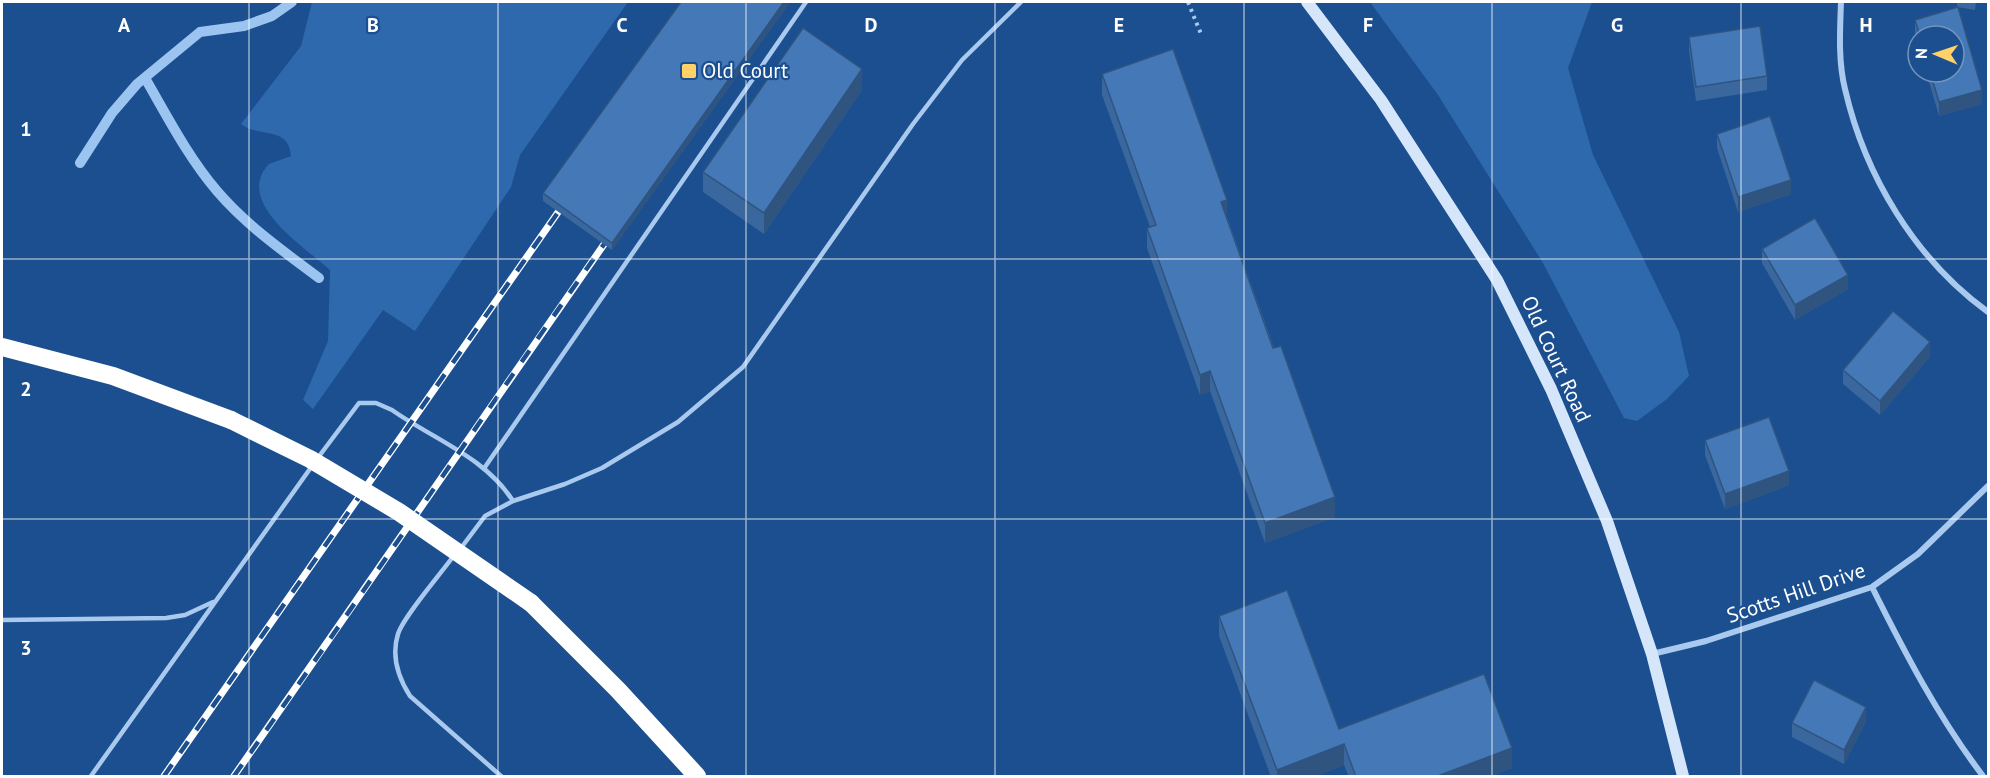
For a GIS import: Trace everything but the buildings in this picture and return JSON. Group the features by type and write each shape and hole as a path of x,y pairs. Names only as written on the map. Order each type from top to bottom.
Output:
{"highway":[{"path":"2,347 113,376 231,420 310,459 399,512 531,603 618,690 697,777"}],"main road":[{"name":"Old Court Road","path":"1307,2 1381,100 1497,280 1551,389 1607,521 1652,654 1683,777"}],"street":[{"path":"1841,2 1840,34 1844,87 1860,141 1881,186 1907,229 1934,264 1989,312"},
{"name":"Scotts Hill Drive","path":"1652,654 1706,641 1872,587 1918,554 1989,486"},
{"path":"1872,587 1914,671 1953,737 1983,777"}],"lane":[{"path":"485,467 806,2"},
{"path":"501,777 410,696 402,683 396,662 398,633 485,516 513,501 565,484 602,468 678,422 743,367 920,115 962,60 1021,2"},
{"path":"91,777 215,600 358,403 376,403 392,410 485,467 501,483 513,501"},
{"path":"2,620 166,618 185,615 215,600"}],"path":[{"path":"1188,2 1201,34"}],"shaded area":[{"path":"312,2 628,2 520,155 511,187 415,331 383,310 313,409 303,400 328,341 330,270 277,223 266,208 260,193 260,179 269,164 291,156 289,146 279,136 256,131 241,124 301,46"},
{"path":"1370,2 1592,2 1568,68 1593,155 1679,332 1689,376 1667,399 1637,421 1624,418 1543,263 1438,95"}],"waterway":[{"path":"80,163 112,113 137,84 200,32 244,26 272,16 292,2"},
{"path":"145,78 187,150 217,191 253,226 319,278"}],"railway":[{"path":"164,776 568,198"},
{"path":"234,776 614,230"}],"place":[{"name":"Old Court","path":"689,71"}]}
